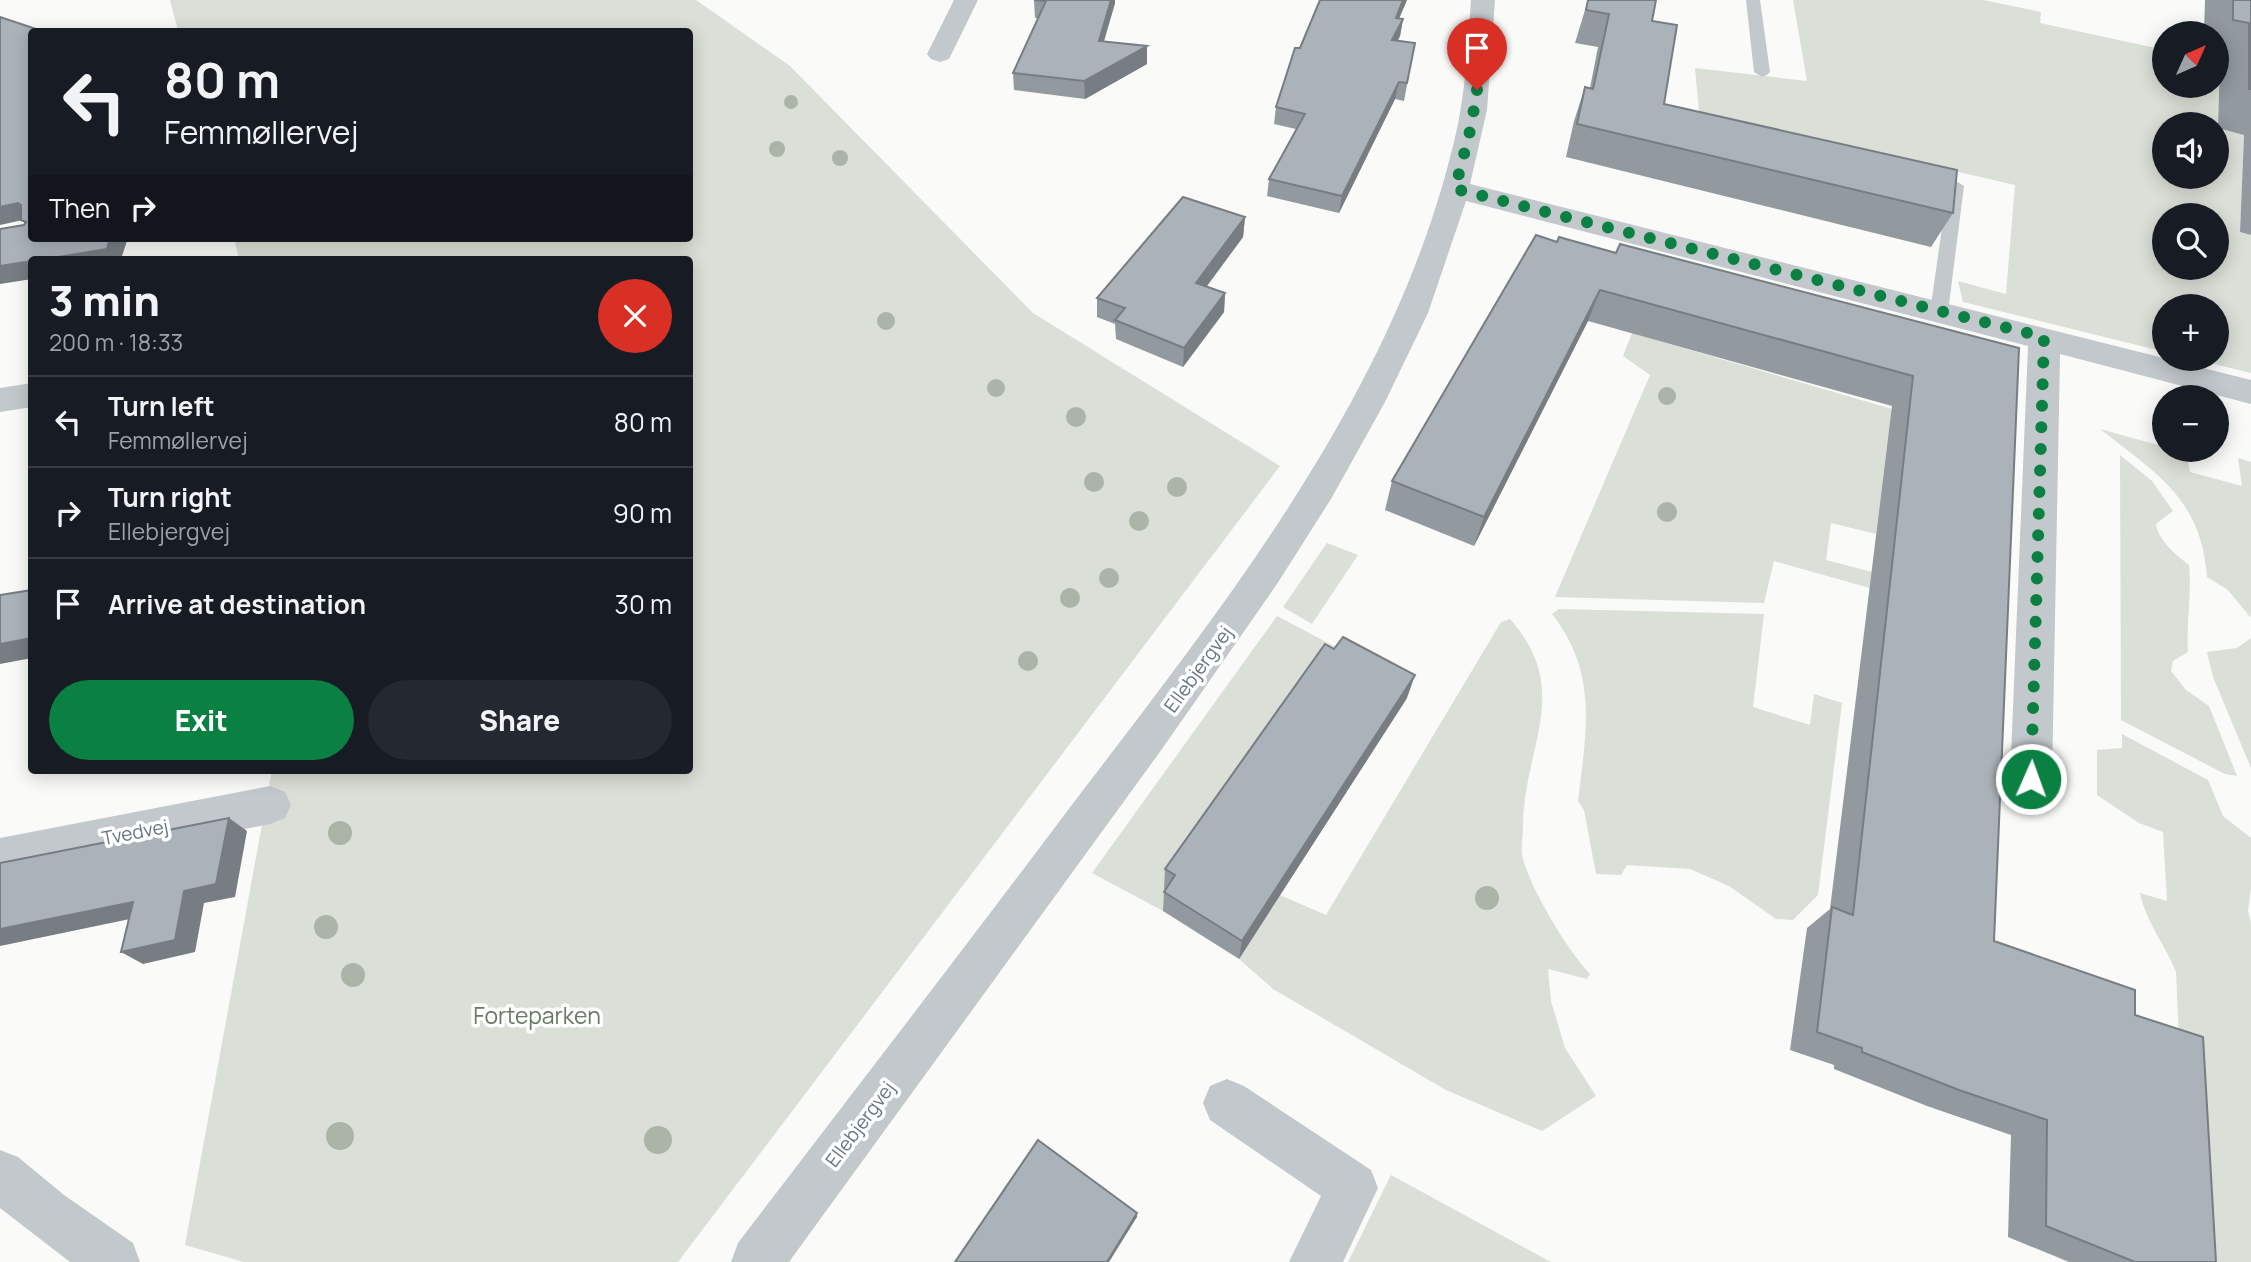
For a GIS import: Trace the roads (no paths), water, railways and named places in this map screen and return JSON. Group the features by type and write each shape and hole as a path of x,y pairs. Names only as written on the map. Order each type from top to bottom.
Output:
{"street":[{"path":"940,54 966,0"},
{"name":"Ellebjergvej","path":"757,1262 1227,629 1303,513 1379,384 1430,266 1455,189 1471,127 1480,71 1483,0"},
{"path":"1455,189 2251,391"},
{"path":"2031,779 2044,337"},
{"path":"0,400 28,396"},
{"name":"Tvedvej","path":"0,859 270,805"},
{"path":"1227,1103 1353,1188 1315,1262"},
{"path":"0,1175 46,1213 114,1262"}],"lane":[{"path":"1753,0 1762,72"},
{"path":"1940,312 1957,175"}],"park label":[{"name":"Forteparken","path":"537,1016"}]}
